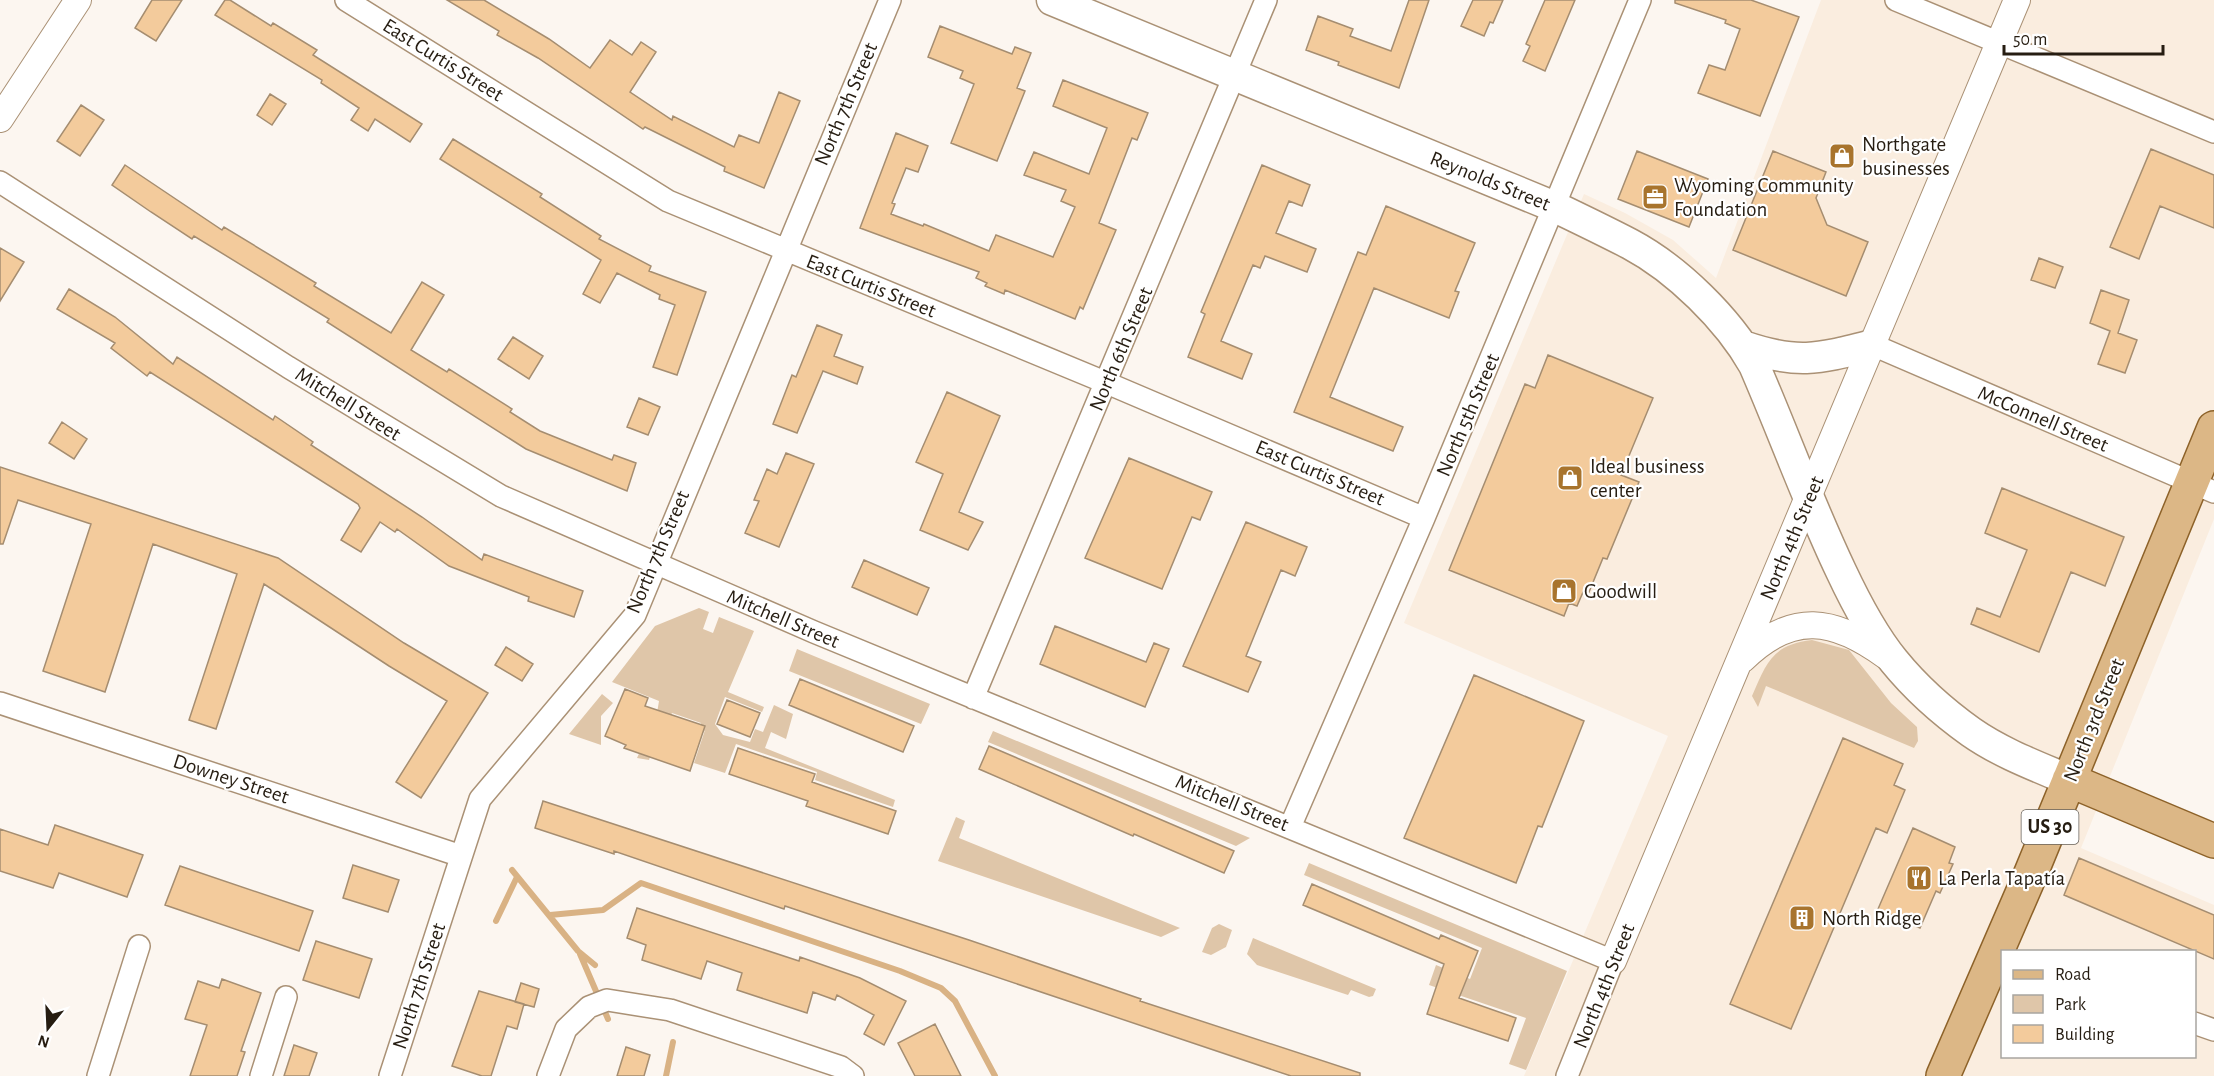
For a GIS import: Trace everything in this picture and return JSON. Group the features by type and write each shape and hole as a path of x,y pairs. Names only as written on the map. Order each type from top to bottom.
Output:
{"main road":[{"name":"Reynolds Street","path":"1052,0 1555,207 1632,245 1689,286 1743,346 1774,411 1808,501"},
{"path":"1743,346 1792,360 1823,357 1873,345"},
{"name":"North 3rd Street","path":"1943,1076 2001,950 2069,780 2203,487 2214,428"},
{"path":"1808,501 1864,619 1894,662 1932,701 1973,733 2013,756 2214,841"}],"street":[{"path":"0,120 78,0"},
{"name":"East Curtis Street","path":"346,0 668,201 1107,382 1424,518"},
{"name":"North 7th Street","path":"390,1076 480,799 634,615 890,0"},
{"name":"North 6th Street","path":"973,698 1266,0"},
{"name":"North 5th Street","path":"1290,827 1424,518 1640,0"},
{"path":"1896,0 2214,132"},
{"name":"North 4th Street","path":"1567,1076 2017,0"},
{"name":"Mitchell Street","path":"0,182 288,367 501,496 654,564 973,698 1614,961"},
{"name":"McConnell Street","path":"1873,345 2203,487"},
{"path":"1739,664 1763,640 1782,631 1824,625 1863,639 1894,662"},
{"name":"Downey Street","path":"0,703 461,856"},
{"path":"98,1076 139,946"},
{"path":"261,1076 286,997"},
{"path":"548,1076 566,1029 589,1007 607,1000 670,1010 841,1066 853,1076"},
{"path":"2196,1024 2214,1030"}],"shaded area":[{"path":"1821,0 2214,0 2214,519 2081,848 2214,905 2214,1076 1524,1076 1668,736 1404,623 1584,194 1625,213 1673,240 1716,278"}],"green space":[{"path":"699,608 709,612 703,629 713,633 719,617 754,631 728,692 764,707 762,712 725,697 715,724 723,735 750,742 755,729 763,732 774,705 793,714 786,739 771,732 765,748 895,800 893,807 815,780 817,772 736,744 725,773 694,763 705,730 694,746 701,723 672,713 664,737 657,735 649,760 637,758 657,713 659,701 612,682 655,626"},
{"path":"1812,640 1849,650 1891,703 1917,727 1918,741 1914,748 1766,686 1758,707 1752,696 1773,657 1788,646"},
{"path":"797,649 930,704 921,724 789,671"},
{"path":"602,694 613,703 601,716 601,745 569,734"},
{"path":"993,731 1250,838 1236,846 988,742"},
{"path":"956,817 965,821 959,838 1180,928 1161,937 938,861"},
{"path":"1309,863 1567,971 1526,1070 1509,1064 1526,1018 1429,985 1436,965 1470,979 1482,948 1304,875"},
{"path":"1219,924 1232,930 1226,947 1211,955 1202,952 1212,928"},
{"path":"1253,938 1376,989 1373,996 1369,997 1351,990 1348,995 1257,965 1247,954"}],"building":[{"path":"152,0 182,0 156,41 135,28"},
{"path":"225,0 230,0 271,26 273,23 317,50 313,55 422,124 410,142 375,119 368,131 351,120 359,108 321,83 322,80 215,15"},
{"path":"447,0 484,0 549,39 590,68 610,40 632,55 641,42 656,52 630,92 672,120 673,116 734,147 739,135 759,143 779,92 800,101 764,188 724,171 725,167 645,127 643,129 538,58 497,35 499,31"},
{"path":"1409,0 1429,0 1399,88 1306,50 1318,16 1353,29 1350,36 1391,51"},
{"path":"1473,0 1503,0 1493,23 1490,22 1484,36 1461,26"},
{"path":"1545,0 1575,0 1545,71 1523,61 1530,46 1526,44"},
{"path":"1675,0 1751,0 1799,17 1760,116 1698,93 1709,65 1725,70 1740,29 1725,23 1726,20 1675,3"},
{"path":"940,26 1012,54 1015,47 1031,53 1017,88 1025,91 997,161 951,143 974,84 960,78 963,71 928,57"},
{"path":"1063,80 1148,113 1137,140 1132,138 1099,223 1116,230 1083,309 1080,307 1075,319 1005,290 1004,294 985,286 987,283 976,278 979,272 860,228 896,133 928,146 918,172 906,168 892,203 895,204 891,214 923,226 924,224 989,251 996,235 1053,257 1075,207 1061,201 1066,190 1024,175 1034,152 1089,174 1107,128 1053,106"},
{"path":"270,94 286,104 272,125 257,115"},
{"path":"81,105 104,120 80,156 57,141"},
{"path":"453,139 542,194 540,197 601,236 599,239 651,266 649,271 706,292 677,375 653,367 675,305 659,299 660,295 617,273 600,303 583,294 601,260 440,159"},
{"path":"2151,149 2214,175 2214,228 2160,206 2139,259 2110,247"},
{"path":"1637,151 1708,179 1689,227 1618,199"},
{"path":"1773,151 1826,172 1816,198 1827,225 1868,242 1846,296 1733,250"},
{"path":"125,165 222,230 224,227 316,283 314,286 391,333 422,282 444,295 411,350 447,372 449,369 512,409 510,412 540,431 612,460 614,455 636,463 627,491 526,449 327,322 329,319 194,236 192,239 112,185"},
{"path":"1262,165 1310,185 1302,206 1289,201 1276,233 1316,249 1307,272 1265,256 1260,268 1253,265 1221,341 1252,354 1242,379 1188,357 1205,314 1201,312"},
{"path":"1386,206 1475,243 1455,291 1459,292 1449,318 1374,288 1330,397 1403,427 1393,451 1294,412 1358,252 1366,255"},
{"path":"0,248 24,262 0,301"},
{"path":"2039,258 2063,267 2055,288 2031,280"},
{"path":"69,289 115,317 173,364 177,357 273,420 275,416 313,442 311,445 422,517 482,560 484,554 583,591 574,617 528,601 529,597 449,566 397,529 395,532 380,522 361,552 341,540 360,508 358,504 150,372 147,376 111,348 115,343 57,309"},
{"path":"2101,290 2129,300 2118,333 2137,340 2125,373 2098,364 2110,331 2090,323"},
{"path":"817,325 842,335 834,356 863,367 857,384 823,371 797,433 773,424 792,375 796,377"},
{"path":"513,337 543,356 529,379 498,359"},
{"path":"1548,355 1653,398 1621,475 1639,482 1607,559 1603,558 1589,592 1584,590 1577,606 1569,603 1564,616 1449,570 1525,384 1535,388"},
{"path":"947,392 1000,416 959,512 983,522 968,550 920,530 943,474 916,462"},
{"path":"639,398 660,407 648,435 627,427"},
{"path":"62,422 87,439 74,459 49,443"},
{"path":"786,453 814,464 779,547 745,533 759,501 754,500 767,469 777,474"},
{"path":"1129,458 1212,492 1200,520 1192,517 1162,589 1085,558"},
{"path":"0,467 278,558 404,643 488,693 421,798 396,782 447,701 264,584 216,729 189,720 237,574 153,544 105,692 43,671 91,524 18,500 3,544 0,544"},
{"path":"2002,488 2124,537 2105,586 2071,572 2039,652 1971,624 1977,608 2000,617 2027,550 1985,533"},
{"path":"1246,522 1307,547 1295,576 1281,570 1246,656 1261,662 1248,692 1183,666"},
{"path":"864,560 929,588 917,615 852,587"},
{"path":"1055,626 1146,662 1154,643 1169,649 1145,707 1040,664"},
{"path":"506,647 533,664 522,681 495,665"},
{"path":"1474,675 1584,721 1542,827 1538,826 1516,883 1404,838"},
{"path":"800,679 914,726 903,752 789,705"},
{"path":"625,689 648,698 645,706 705,726 690,771 624,748 626,745 605,736"},
{"path":"727,700 760,713 750,737 717,724"},
{"name":"North Ridge","path":"1843,738 1903,764 1894,785 1905,790 1887,833 1876,828 1791,1029 1730,1004"},
{"path":"989,746 1234,851 1224,873 979,769"},
{"path":"738,748 815,774 812,782 896,811 888,834 806,806 808,801 729,774"},
{"path":"543,801 969,940 1141,999 1140,1001 1360,1073 1360,1076 1291,1076 785,906 784,909 614,851 614,854 535,828"},
{"path":"55,825 143,855 127,897 59,873 53,888 0,871 0,829 48,845"},
{"name":"La Perla Tapatía","path":"1913,828 1955,847 1949,863 1953,864 1940,893 1936,891 1920,928 1878,909"},
{"path":"2079,858 2214,915 2214,959 2196,950 2064,895"},
{"path":"353,865 399,880 388,912 343,898"},
{"path":"180,866 313,911 299,951 165,905"},
{"path":"1312,884 1439,939 1441,935 1478,951 1459,998 1516,1018 1508,1041 1427,1014 1444,964 1303,905"},
{"path":"637,908 799,961 800,957 860,978 906,1001 884,1045 864,1034 874,1015 837,995 835,1000 813,992 807,1013 737,990 742,973 707,961 701,979 642,960 646,945 627,938"},
{"path":"316,941 372,959 359,998 303,980"},
{"path":"222,979 261,993 241,1051 245,1052 237,1076 190,1076 207,1025 185,1019 198,981 219,988"},
{"path":"521,983 539,989 534,1007 515,1002"},
{"path":"479,991 524,1004 517,1029 507,1026 491,1076 482,1076 452,1066"},
{"path":"935,1024 961,1076 915,1076 898,1043"},
{"path":"294,1045 317,1053 309,1076 284,1076"},
{"path":"626,1047 650,1055 644,1076 617,1076"}],"waterway":[{"path":"512,870 578,951 595,965"},
{"path":"496,921 517,877"},
{"path":"550,915 603,910 641,883 900,971 941,988 955,1001 995,1076"},
{"path":"580,954 608,1019"},
{"path":"666,1076 673,1042"}],"place":[{"name":"Northgate businesses","path":"1842,156"},
{"name":"Wyoming Community Foundation","path":"1655,197"},
{"name":"Ideal business center","path":"1570,478"},
{"name":"Goodwill","path":"1564,591"},
{"name":"La Perla Tapatía","path":"1919,878"},
{"name":"North Ridge","path":"1802,918"}]}
